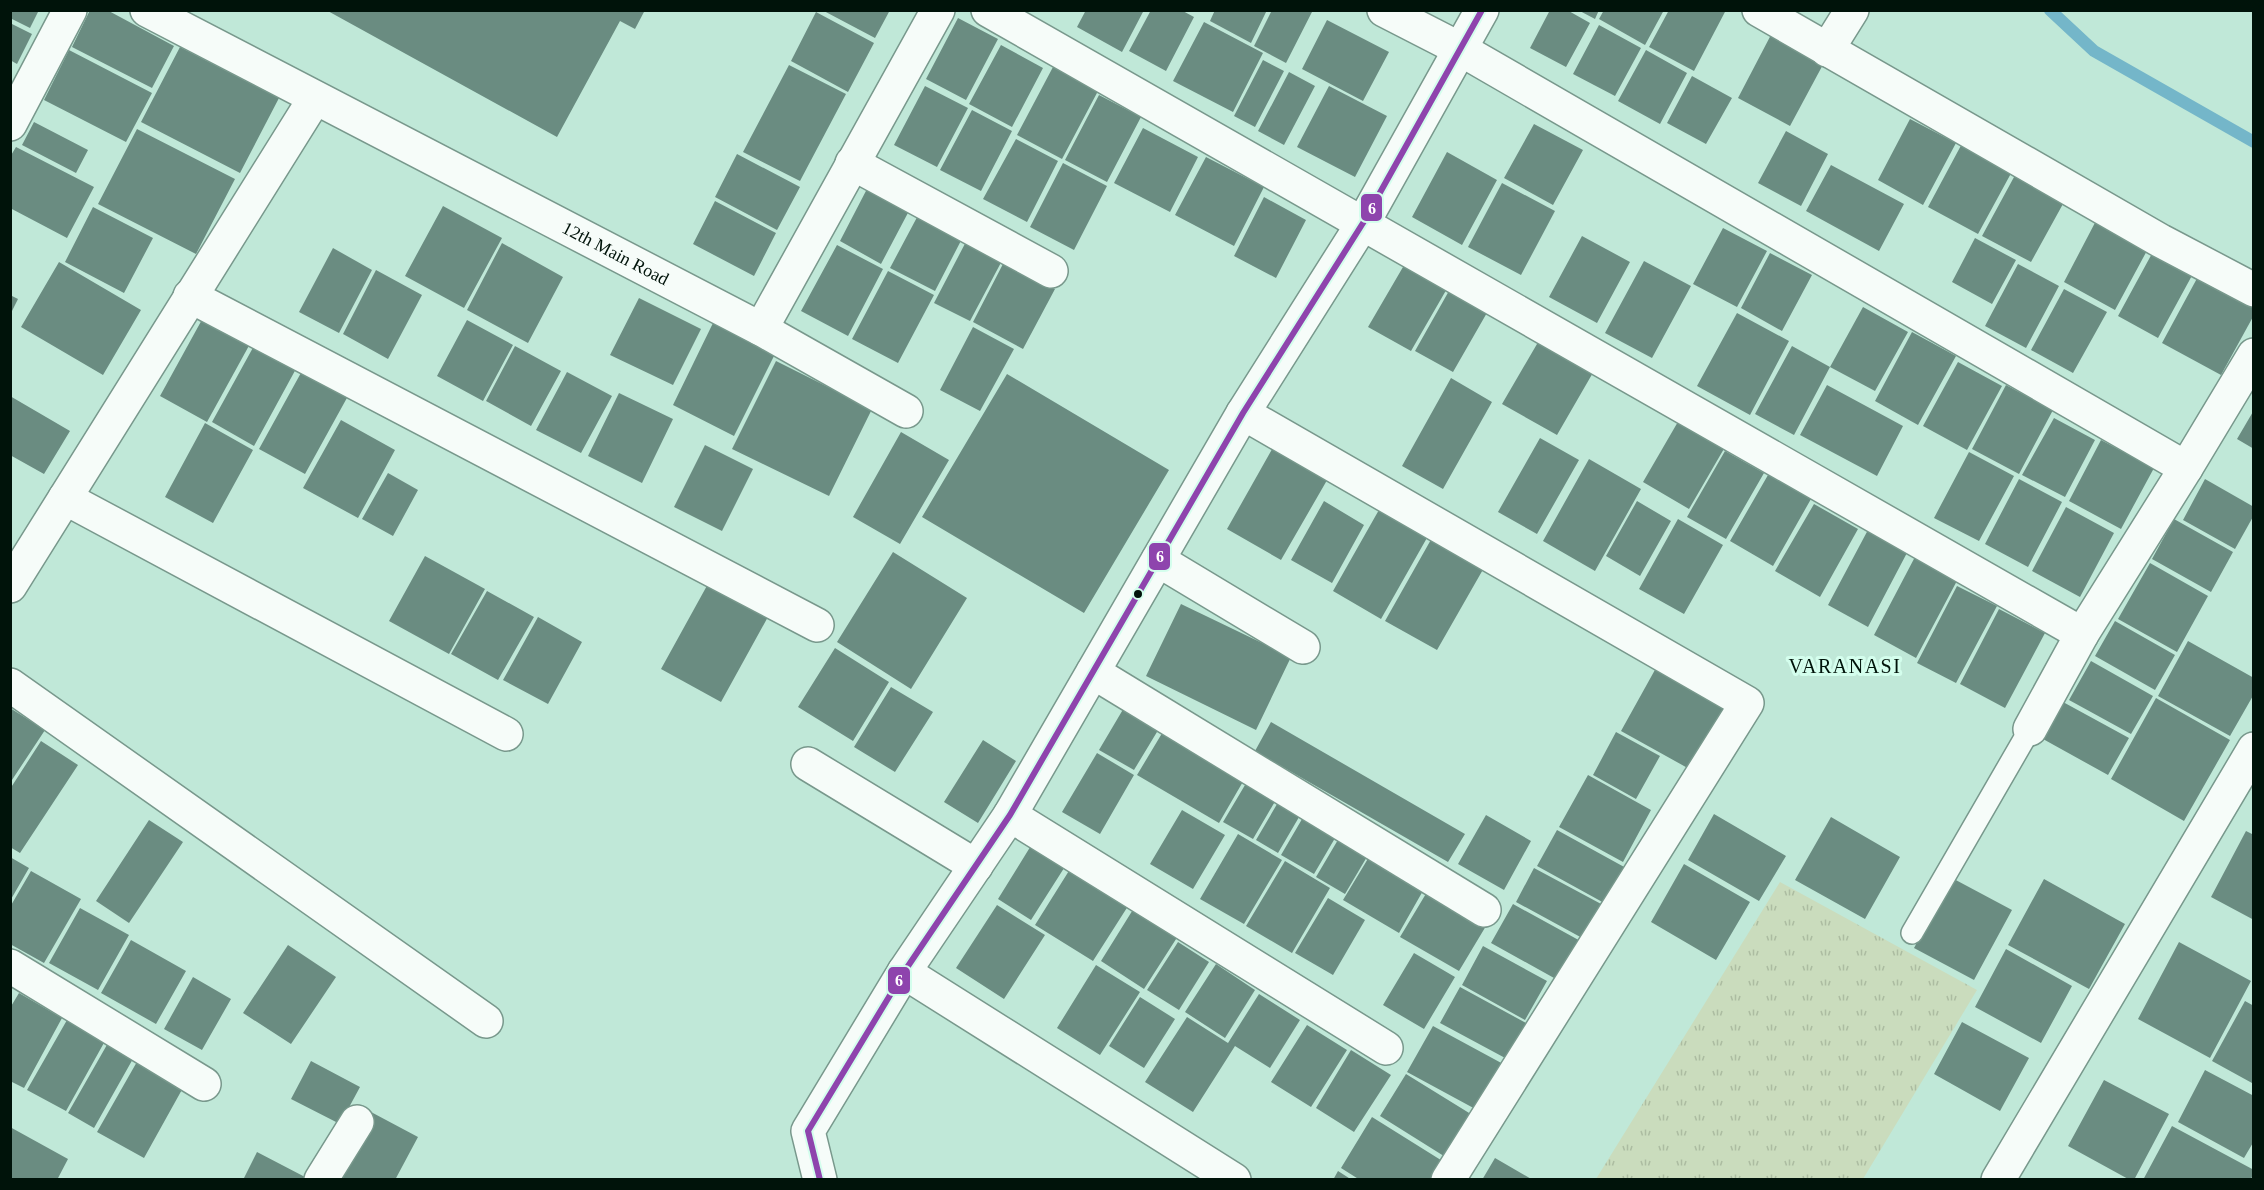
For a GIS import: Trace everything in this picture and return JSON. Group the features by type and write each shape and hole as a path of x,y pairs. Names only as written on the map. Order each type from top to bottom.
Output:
{"street":[{"path":"10,124 70,10"},
{"name":"12th Main Road","path":"147,10 761,329 906,411"},
{"path":"761,329 938,10"},
{"path":"988,10 2082,633"},
{"path":"1384,10 1460,49 2186,468"},
{"path":"820,1179 808,1131 904,972 1010,815 1243,413 1363,223 1482,10"},
{"path":"1760,10 2151,235 2253,290"},
{"path":"1827,50 1852,10"},
{"path":"10,586 315,98"},
{"path":"852,163 1051,271"},
{"path":"190,296 817,625"},
{"path":"2030,729 2082,633 2186,468 2253,355"},
{"path":"1243,413 1747,703 1448,1179"},
{"path":"65,498 506,734"},
{"path":"1158,560 1303,647"},
{"path":"1093,672 1484,910"},
{"path":"10,686 486,1021"},
{"path":"1998,1179 2253,749"},
{"path":"808,764 976,866"},
{"path":"1010,815 1386,1048"},
{"path":"10,966 204,1084"},
{"path":"904,972 1234,1179"},
{"path":"321,1179 357,1122"}],"lane":[{"path":"1912,933 2030,729"}],"green space":[{"path":"1780,882 1977,990 1863,1179 1596,1179"}],"building":[{"path":"10,10 39,10 30,28 10,18"},
{"path":"90,10 107,10 174,46 152,88 72,47"},
{"path":"326,10 645,10 635,29 620,21 557,137"},
{"path":"822,10 890,10 875,38"},
{"path":"1086,10 1144,10 1122,52 1077,27"},
{"path":"1151,10 1181,10 1194,17 1166,71 1129,51"},
{"path":"1215,10 1267,10 1251,43 1210,21"},
{"path":"1272,10 1313,10 1286,63 1254,46"},
{"path":"1550,10 1567,10 1590,23 1566,67 1530,48"},
{"path":"1578,10 1599,10 1595,19"},
{"path":"1604,10 1664,10 1645,45 1599,19"},
{"path":"1669,10 1726,10 1694,71 1649,47"},
{"path":"816,12 874,43 848,92 791,61"},
{"path":"958,18 998,39 966,100 926,79"},
{"path":"1327,20 1389,52 1363,101 1302,69"},
{"path":"1204,22 1263,53 1233,112 1173,81"},
{"path":"10,23 32,34 17,64 10,60"},
{"path":"1599,25 1641,48 1615,96 1573,74"},
{"path":"1773,31 1826,59 1790,126 1738,98"},
{"path":"1001,45 1043,68 1012,127 969,104"},
{"path":"180,47 279,98 240,173 141,122"},
{"path":"69,50 152,93 126,142 44,100"},
{"path":"1646,50 1687,73 1660,124 1618,101"},
{"path":"1263,60 1284,71 1255,127 1234,116"},
{"path":"789,65 846,94 800,181 743,152"},
{"path":"1053,67 1098,91 1062,159 1017,135"},
{"path":"1289,72 1315,86 1284,145 1258,131"},
{"path":"1692,76 1732,98 1706,144 1667,123"},
{"path":"925,86 968,108 937,167 894,145"},
{"path":"1329,86 1387,116 1355,177 1297,147"},
{"path":"1099,95 1141,117 1107,182 1065,160"},
{"path":"972,110 1012,131 981,191 940,170"},
{"path":"1910,119 1956,143 1923,205 1878,180"},
{"path":"34,122 88,150 76,173 22,145"},
{"path":"1534,124 1583,150 1553,205 1504,178"},
{"path":"1143,128 1198,157 1170,212 1114,183"},
{"path":"137,129 235,179 196,254 98,204"},
{"path":"1786,131 1828,154 1801,206 1758,183"},
{"path":"1965,138 2015,166 1978,234 1928,207"},
{"path":"1016,139 1058,161 1027,222 983,199"},
{"path":"16,147 94,187 67,238 10,208 10,157"},
{"path":"1447,152 1497,180 1462,245 1412,217"},
{"path":"737,154 800,187 777,230 715,197"},
{"path":"1206,157 1264,187 1234,246 1175,215"},
{"path":"1063,163 1107,186 1074,250 1030,227"},
{"path":"1831,165 1904,204 1879,251 1806,211"},
{"path":"2020,166 2069,193 2031,262 1982,236"},
{"path":"1502,183 1555,211 1521,275 1468,247"},
{"path":"868,187 910,209 881,264 840,241"},
{"path":"1264,197 1306,220 1276,278 1234,256"},
{"path":"715,201 776,233 754,276 693,244"},
{"path":"443,206 502,238 464,308 405,276"},
{"path":"923,206 967,229 935,291 890,268"},
{"path":"93,207 153,238 124,293 65,262"},
{"path":"2098,217 2150,245 2115,310 2064,282"},
{"path":"1723,228 1767,251 1737,307 1693,284"},
{"path":"969,236 1005,255 970,321 934,303"},
{"path":"1582,236 1630,262 1597,323 1549,297"},
{"path":"1975,238 2016,260 1992,304 1952,282"},
{"path":"502,243 563,277 528,343 467,310"},
{"path":"837,245 883,269 848,336 801,311"},
{"path":"333,248 372,270 339,333 299,312"},
{"path":"2155,248 2195,270 2158,338 2118,316"},
{"path":"1770,253 1812,275 1782,331 1741,308"},
{"path":"1410,255 1452,280 1411,351 1368,327"},
{"path":"1644,261 1691,286 1652,358 1605,333"},
{"path":"59,262 141,310 103,375 21,327"},
{"path":"1004,262 1055,289 1023,349 973,322"},
{"path":"2018,264 2059,286 2026,348 1985,326"},
{"path":"376,270 422,295 388,359 343,334"},
{"path":"888,271 934,295 898,363 852,339"},
{"path":"2201,271 2254,299 2254,315 2221,375 2162,343"},
{"path":"1454,282 1492,304 1453,372 1415,351"},
{"path":"2064,289 2107,312 2073,373 2031,350"},
{"path":"10,295 18,299 10,315"},
{"path":"639,298 701,329 673,385 610,355"},
{"path":"1863,307 1908,332 1875,391 1830,367"},
{"path":"1737,313 1789,341 1750,415 1697,386"},
{"path":"204,316 251,342 207,422 160,396"},
{"path":"467,320 513,345 483,401 437,376"},
{"path":"713,323 775,354 734,436 673,405"},
{"path":"973,327 1014,349 980,411 940,390"},
{"path":"1544,332 1598,364 1557,435 1502,404"},
{"path":"1912,332 1956,356 1918,425 1875,401"},
{"path":"255,344 297,367 254,446 212,422"},
{"path":"515,346 561,371 531,426 486,401"},
{"path":"1792,346 1830,367 1794,435 1755,414"},
{"path":"776,361 872,409 829,496 732,449"},
{"path":"1958,362 2002,386 1967,450 1923,426"},
{"path":"302,371 348,396 305,474 259,449"},
{"path":"567,372 612,396 581,453 536,430"},
{"path":"1007,374 1169,470 1084,613 922,517"},
{"path":"1451,378 1492,402 1443,489 1402,466"},
{"path":"1827,385 1903,426 1877,476 1800,435"},
{"path":"2006,385 2053,410 2019,474 1972,449"},
{"path":"619,393 673,419 642,483 588,456"},
{"path":"10,396 70,431 44,474 10,455"},
{"path":"2254,410 2254,449 2237,439"},
{"path":"2054,418 2095,440 2065,497 2022,475"},
{"path":"341,420 395,450 358,518 303,488"},
{"path":"1679,420 1725,447 1689,509 1643,482"},
{"path":"205,423 253,450 213,523 165,497"},
{"path":"901,432 949,460 900,544 853,517"},
{"path":"1540,438 1579,460 1537,534 1498,512"},
{"path":"2101,440 2154,468 2121,529 2069,501"},
{"path":"1275,444 1330,475 1281,560 1227,529"},
{"path":"705,445 753,469 722,531 674,507"},
{"path":"1725,451 1764,473 1726,539 1687,517"},
{"path":"1969,452 2014,476 1979,541 1934,518"},
{"path":"1589,459 1641,489 1595,571 1543,541"},
{"path":"388,473 418,490 393,536 362,519"},
{"path":"1768,475 1811,499 1773,566 1730,541"},
{"path":"2019,479 2062,502 2028,567 1985,544"},
{"path":"2205,479 2254,507 2254,515 2235,549 2183,520"},
{"path":"1324,501 1364,525 1332,583 1291,560"},
{"path":"1384,501 1432,529 1381,619 1333,591"},
{"path":"1637,501 1671,521 1640,576 1606,556"},
{"path":"1814,504 1858,529 1820,597 1775,571"},
{"path":"2066,507 2114,533 2080,597 2032,571"},
{"path":"1678,519 1723,545 1684,614 1639,589"},
{"path":"2174,519 2233,552 2211,592 2152,559"},
{"path":"1869,528 1909,549 1868,627 1828,605"},
{"path":"1437,529 1489,559 1437,650 1385,621"},
{"path":"893,552 967,598 911,689 837,642"},
{"path":"1916,555 1959,577 1916,658 1874,635"},
{"path":"425,556 485,589 449,654 389,621"},
{"path":"2150,563 2208,596 2177,652 2118,619"},
{"path":"709,582 769,615 721,702 661,669"},
{"path":"1957,586 1997,606 1956,683 1917,663"},
{"path":"487,591 534,617 498,680 451,654"},
{"path":"1181,604 1291,657 1256,730 1146,676"},
{"path":"1999,609 2045,633 2005,708 1960,684"},
{"path":"538,617 582,642 548,704 503,680"},
{"path":"2115,621 2175,655 2155,690 2095,656"},
{"path":"2188,641 2254,678 2254,694 2230,736 2158,696"},
{"path":"835,648 889,682 853,741 798,707"},
{"path":"2091,661 2153,696 2131,734 2069,700"},
{"path":"1656,668 1727,707 1693,771 1621,731"},
{"path":"891,687 933,712 895,772 854,747"},
{"path":"2156,698 2230,740 2184,821 2111,779"},
{"path":"1128,701 1163,722 1134,770 1099,750"},
{"path":"2063,702 2129,738 2108,775 2043,739"},
{"path":"10,708 45,730 10,783"},
{"path":"1271,722 1465,834 1448,862 1255,751"},
{"path":"1167,725 1248,773 1219,823 1137,775"},
{"path":"1616,732 1660,756 1636,799 1593,775"},
{"path":"983,740 1016,761 978,823 944,802"},
{"path":"41,741 78,765 20,853 10,847 10,789"},
{"path":"1097,753 1134,775 1100,834 1062,812"},
{"path":"1588,775 1651,810 1623,862 1559,827"},
{"path":"1248,780 1277,798 1253,839 1223,822"},
{"path":"1280,799 1302,812 1278,853 1256,840"},
{"path":"1182,810 1225,835 1193,889 1150,864"},
{"path":"1305,814 1338,833 1314,874 1281,855"},
{"path":"1714,814 1786,856 1759,901 1688,860"},
{"path":"1486,815 1531,841 1504,890 1458,864"},
{"path":"1831,817 1900,857 1865,919 1795,880"},
{"path":"149,820 183,842 129,923 96,901"},
{"path":"1557,830 1626,868 1606,904 1537,866"},
{"path":"2246,831 2254,835 2254,920 2211,897"},
{"path":"1342,833 1371,850 1345,894 1316,877"},
{"path":"1238,834 1282,860 1244,924 1200,899"},
{"path":"1032,844 1066,865 1031,920 998,899"},
{"path":"10,857 29,868 10,901"},
{"path":"1369,857 1424,889 1399,933 1343,900"},
{"path":"1285,861 1330,888 1292,953 1246,926"},
{"path":"1684,864 1750,902 1716,960 1651,922"},
{"path":"1072,866 1130,903 1093,961 1035,925"},
{"path":"1534,868 1603,905 1584,939 1516,902"},
{"path":"31,871 81,899 44,963 10,944 10,907"},
{"path":"1952,878 2012,910 1974,980 1914,948"},
{"path":"2044,879 2125,924 2089,989 2008,945"},
{"path":"1427,892 1486,926 1459,971 1400,937"},
{"path":"1328,898 1365,920 1333,975 1295,953"},
{"path":"1513,904 1584,943 1563,983 1491,943"},
{"path":"997,905 1045,935 1004,999 956,968"},
{"path":"80,908 129,935 98,990 49,963"},
{"path":"1134,908 1178,936 1144,989 1101,961"},
{"path":"131,940 186,971 156,1024 101,993"},
{"path":"1178,942 1209,962 1179,1010 1147,990"},
{"path":"2179,942 2251,981 2210,1058 2138,1019"},
{"path":"288,945 336,977 291,1044 243,1013"},
{"path":"1483,946 1547,981 1525,1020 1462,985"},
{"path":"2006,949 2072,986 2041,1043 1975,1007"},
{"path":"1414,953 1455,977 1424,1029 1383,1005"},
{"path":"1216,964 1255,990 1225,1038 1185,1012"},
{"path":"1096,965 1140,992 1100,1055 1057,1028"},
{"path":"193,977 231,999 202,1050 164,1029"},
{"path":"1460,987 1526,1023 1507,1059 1440,1023"},
{"path":"19,993 62,1018 24,1088 10,1081 10,1008"},
{"path":"1259,994 1300,1020 1270,1068 1235,1046 1193,1112 1145,1082 1187,1017 1228,1043"},
{"path":"1140,997 1175,1019 1144,1068 1109,1046"},
{"path":"2245,1001 2254,1006 2252,1083 2212,1061"},
{"path":"67,1020 105,1041 66,1111 27,1090"},
{"path":"1962,1022 2029,1058 2000,1111 1934,1074"},
{"path":"1307,1025 1347,1050 1311,1107 1271,1082"},
{"path":"1433,1026 1505,1065 1479,1111 1407,1072"},
{"path":"108,1043 134,1057 94,1128 68,1113"},
{"path":"1351,1050 1391,1075 1354,1132 1316,1108"},
{"path":"138,1060 184,1086 144,1158 97,1132"},
{"path":"311,1061 360,1087 340,1124 291,1099"},
{"path":"2205,1070 2254,1096 2254,1141 2244,1158 2178,1122"},
{"path":"1406,1074 1474,1116 1447,1158 1380,1116"},
{"path":"2104,1080 2169,1114 2134,1180 2130,1180 2068,1146"},
{"path":"371,1112 418,1137 395,1180 335,1180"},
{"path":"1372,1117 1444,1162 1433,1180 1360,1180 1341,1168"},
{"path":"2172,1126 2254,1170 2251,1180 2143,1180"},
{"path":"10,1127 68,1159 57,1180 10,1180"},
{"path":"257,1152 305,1177 304,1180 243,1180"},
{"path":"1495,1158 1533,1180 1482,1180"},
{"path":"1338,1171 1352,1180 1333,1180"}],"waterway":[{"path":"2050,10 2094,51 2254,142"}],"transit line":[{"name":"6","path":"820,1180 808,1131 904,972 1010,815 1243,413 1363,223 1482,10"}],"district":[{"name":"VARANASI","path":"1845,666"}]}
